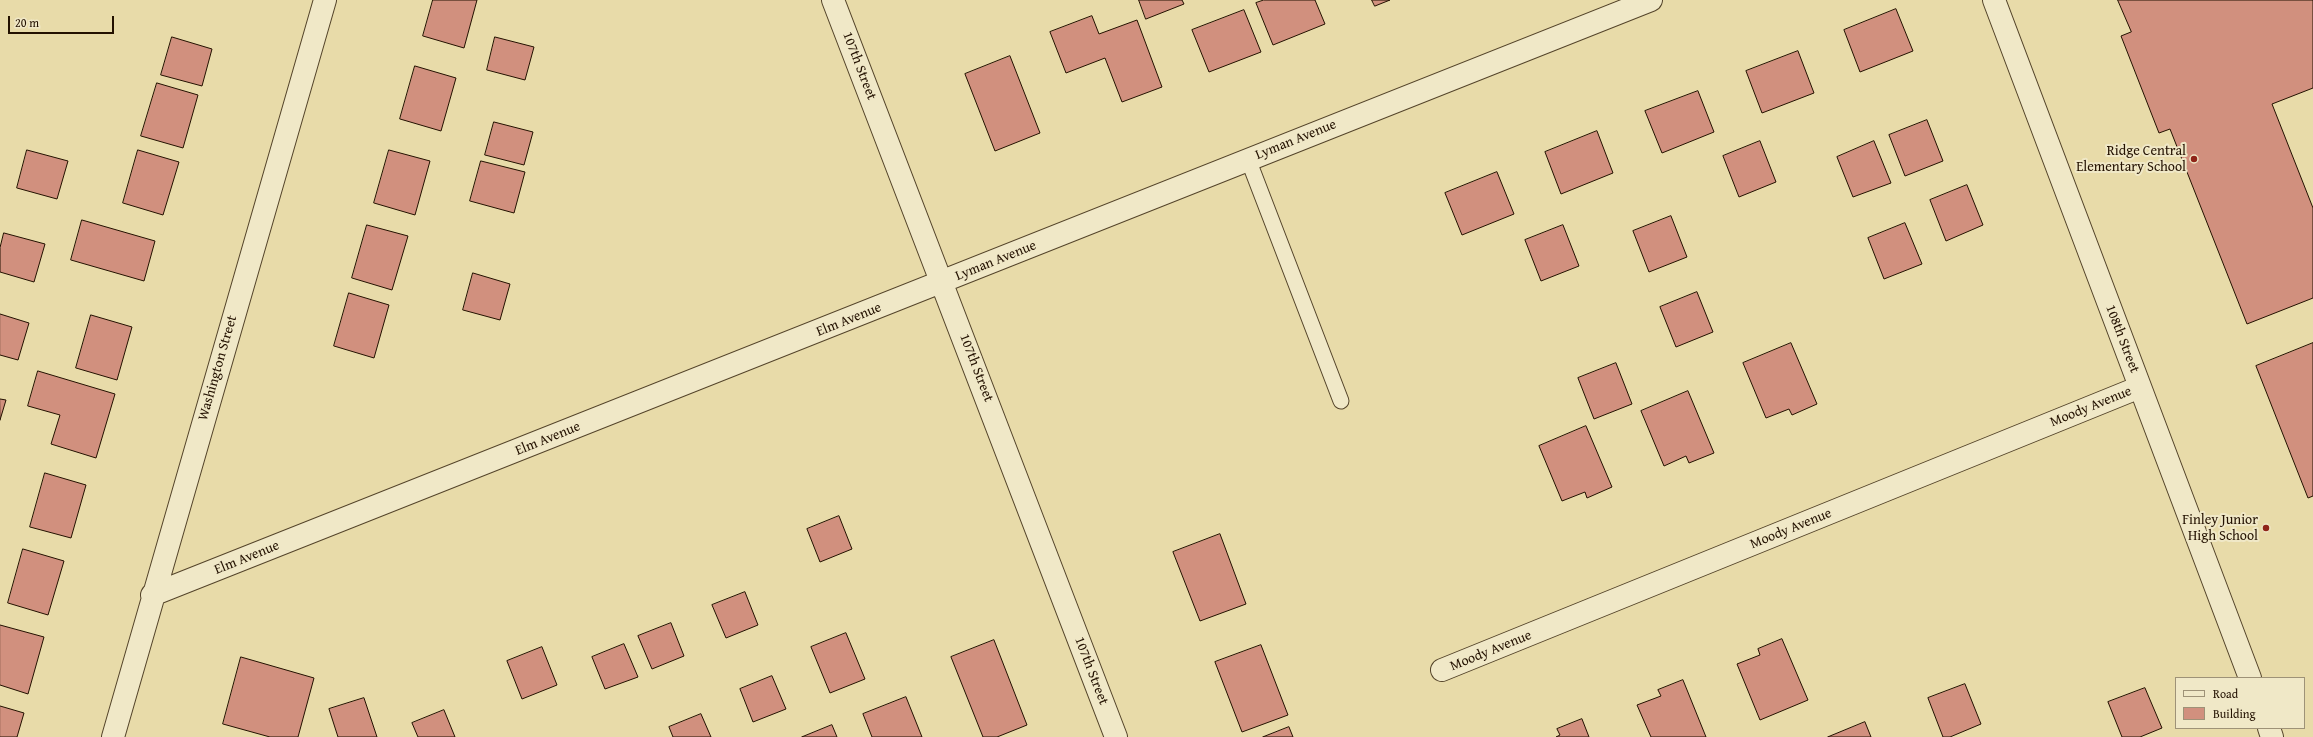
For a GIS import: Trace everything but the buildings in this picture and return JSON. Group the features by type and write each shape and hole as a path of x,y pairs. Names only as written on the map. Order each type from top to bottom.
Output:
{"street":[{"name":"Washington Street","path":"113,737 152,595 324,0"},
{"name":"107th Street","path":"834,0 1116,737"},
{"name":"Lyman Avenue","path":"943,282 1248,159 1651,0"},
{"name":"108th Street","path":"1994,0 2250,677"},
{"name":"Elm Avenue","path":"152,595 943,282"},
{"name":"Moody Avenue","path":"1442,670 2140,387"}],"lane":[{"path":"1248,159 1340,401"}],"place":[{"name":"Ridge Central Elementary School","path":"2194,159"},
{"name":"Finley Junior High School","path":"2266,528"}]}
